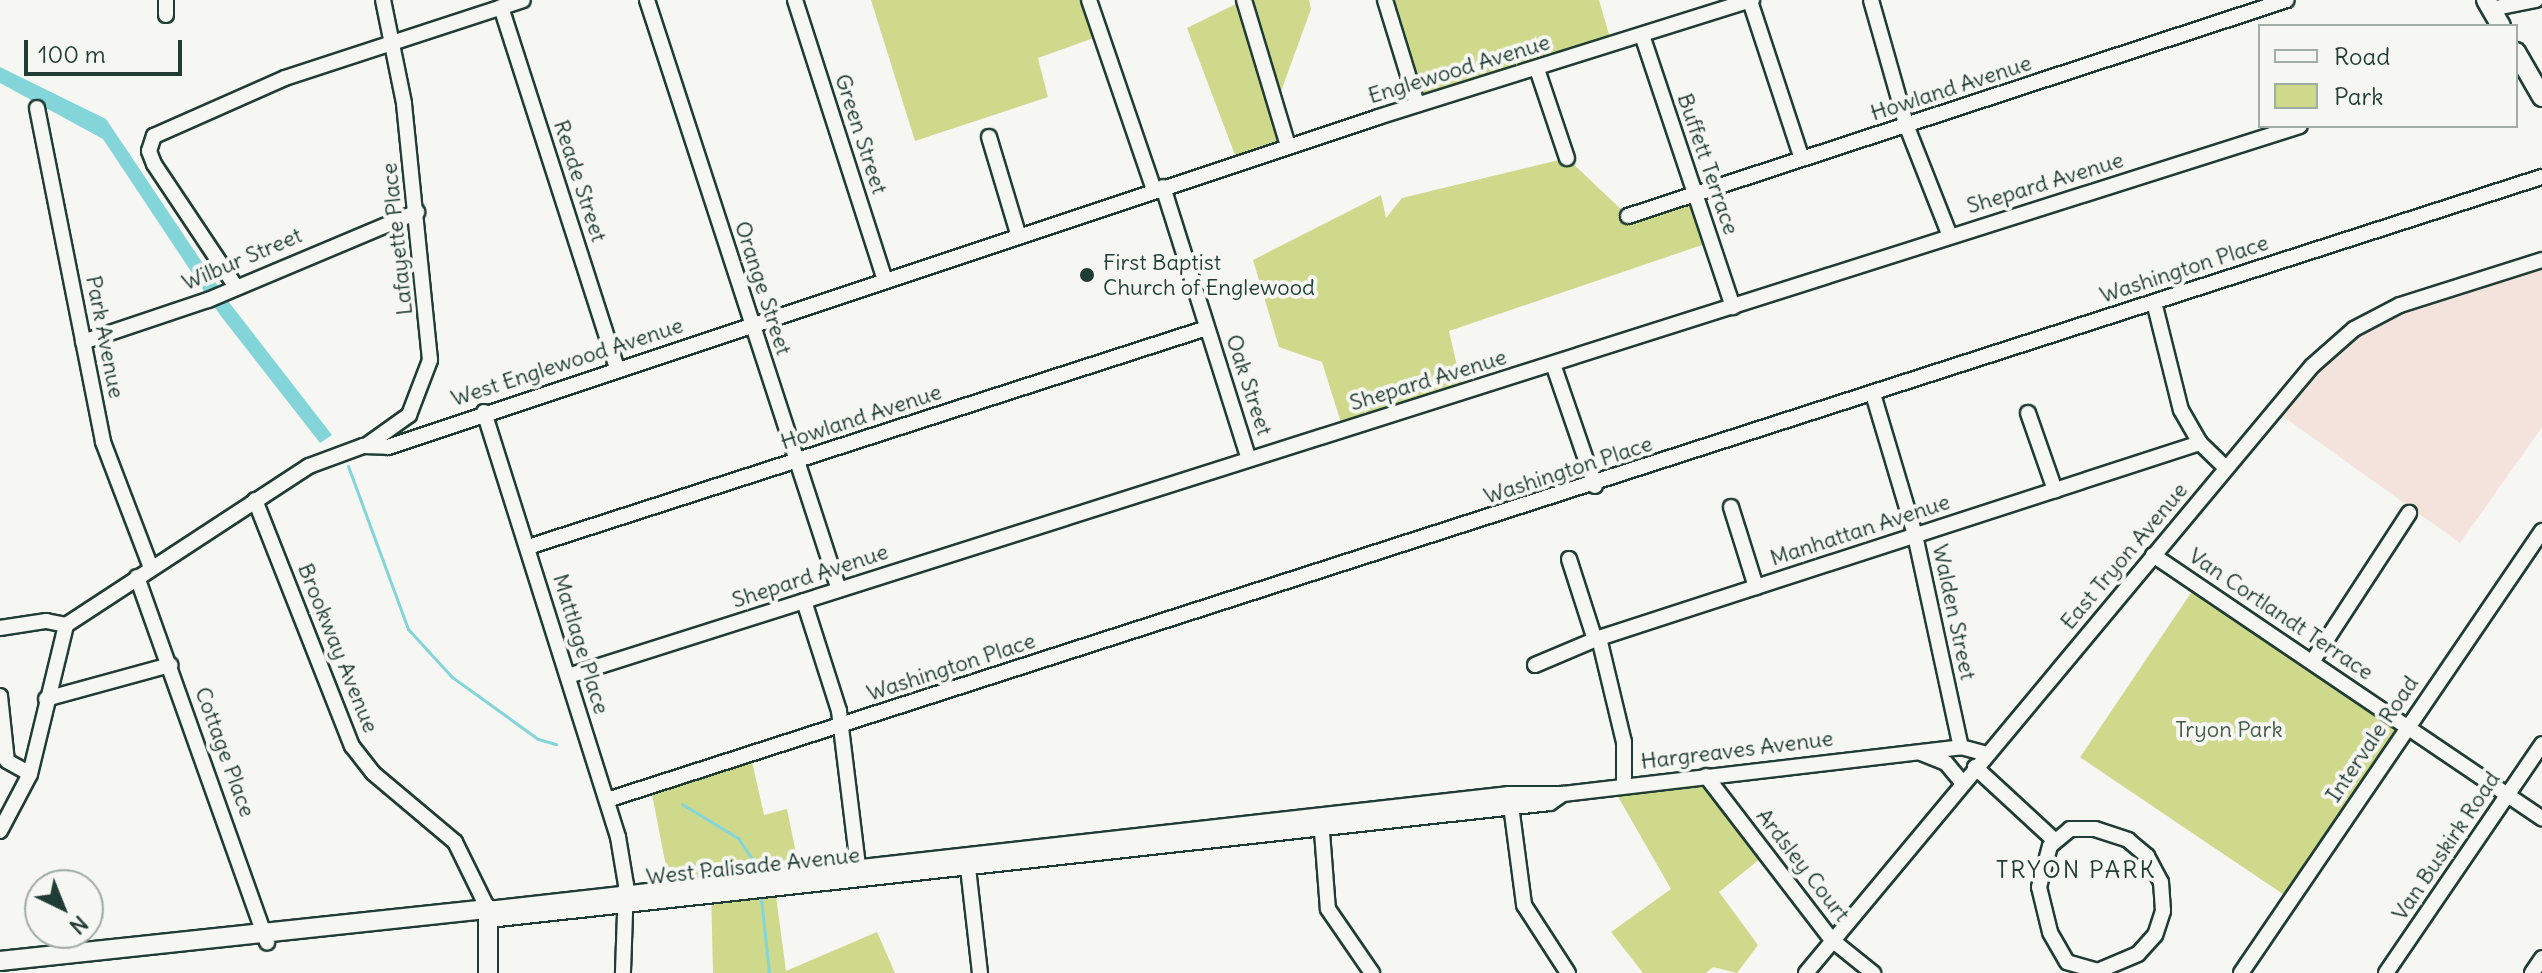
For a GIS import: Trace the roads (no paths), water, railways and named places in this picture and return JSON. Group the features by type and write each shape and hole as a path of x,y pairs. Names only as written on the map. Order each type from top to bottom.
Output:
{"main road":[{"path":"2518,58 2542,97"},
{"path":"488,915 488,973"},
{"name":"West Palisade Avenue","path":"0,971 80,958 488,915"},
{"name":"West Palisade Avenue","path":"0,961 80,958"}],"street":[{"name":"Lafayette Place","path":"383,0 393,41 417,212 430,360 412,411"},
{"path":"234,288 154,164 149,151 154,136 285,78 523,0"},
{"name":"Orange Street","path":"647,0 839,590"},
{"name":"Green Street","path":"795,0 885,281"},
{"name":"Oak Street","path":"1089,0 1207,328 1249,459"},
{"path":"1244,0 1288,146"},
{"path":"1385,0 1417,104"},
{"path":"1697,0 1702,16"},
{"path":"1751,0 1802,159"},
{"name":"Englewood Avenue","path":"1180,182 1751,0"},
{"path":"1871,0 1907,127 1950,236"},
{"name":"Howland Avenue","path":"1628,216 1695,192 1907,127 2252,6 2287,0"},
{"path":"2493,12 2536,0"},
{"name":"Reade Street","path":"501,7 617,368"},
{"name":"Buffett Terrace","path":"1642,35 1733,307"},
{"path":"1537,69 1567,158"},
{"name":"Park Avenue","path":"37,108 112,473 151,568"},
{"name":"Shepard Avenue","path":"568,676 2294,128"},
{"path":"989,137 1019,237"},
{"name":"Washington Place","path":"607,800 1595,486 2542,177"},
{"name":"West Englewood Avenue","path":"66,625 302,469 363,446 388,447 444,424 1180,182"},
{"name":"Wilbur Street","path":"83,342 208,300 417,212"},
{"name":"East Tryon Avenue","path":"1806,973 2312,366 2354,329 2400,305 2542,260"},
{"path":"2154,302 2174,390 2200,443 2226,468"},
{"name":"Howland Avenue","path":"528,547 1207,328"},
{"path":"1553,364 1595,486"},
{"name":"Walden Street","path":"1873,394 1915,535 1961,747"},
{"path":"363,446 393,431 412,411 444,424"},
{"name":"Mattlage Place","path":"484,412 607,800 627,898 623,973"},
{"path":"2028,413 2055,490"},
{"name":"Manhattan Avenue","path":"1535,665 1597,639 2200,443"},
{"name":"Brookway Avenue","path":"255,500 352,746 373,773 455,842 488,915"},
{"path":"1731,507 1756,587"},
{"path":"2312,662 2409,513"},
{"name":"Intervale Road","path":"2241,973 2542,531"},
{"name":"Van Cortlandt Terrace","path":"2153,555 2542,818"},
{"path":"1569,559 1597,639 1624,742 1624,786"},
{"name":"Cottage Place","path":"137,577 266,938"},
{"path":"804,601 841,725 859,872"},
{"path":"0,628 46,621 66,625 30,774 0,831"},
{"path":"46,699 170,665"},
{"path":"0,696 7,761 30,774"},
{"name":"Van Buskirk Road","path":"2386,973 2542,744"},
{"name":"Hargreaves Avenue","path":"1510,800 1961,747 1987,754"},
{"path":"1916,752 1946,763 1963,783"},
{"path":"1975,767 2054,840"},
{"name":"Ardsley Court","path":"1706,776 1832,940 1873,973"},
{"path":"1510,800 1524,905 1568,973"},
{"name":"West Palisade Avenue","path":"488,915 1510,800"},
{"path":"1321,821 1328,909 1372,973"},
{"path":"2080,828 2111,832 2138,847 2161,882 2163,911 2155,935 2138,954 2098,972 2067,962 2050,932 2039,887 2054,840 2080,828"},
{"path":"968,860 980,973"},
{"path":"2532,973 2542,958"}],"water":[{"path":"0,67 106,119 228,301 332,435 320,443 220,315 103,139 0,83"}],"waterway":[{"path":"348,466 408,629 452,677 538,739 556,744"},
{"path":"682,804 738,838 756,865"},
{"path":"761,898 769,973"}],"place":[{"name":"First Baptist Church of Englewood","path":"1087,275"}],"district":[{"name":"TRYON PARK","path":"2076,870"}],"park label":[{"name":"Tryon Park","path":"2229,730"}]}
